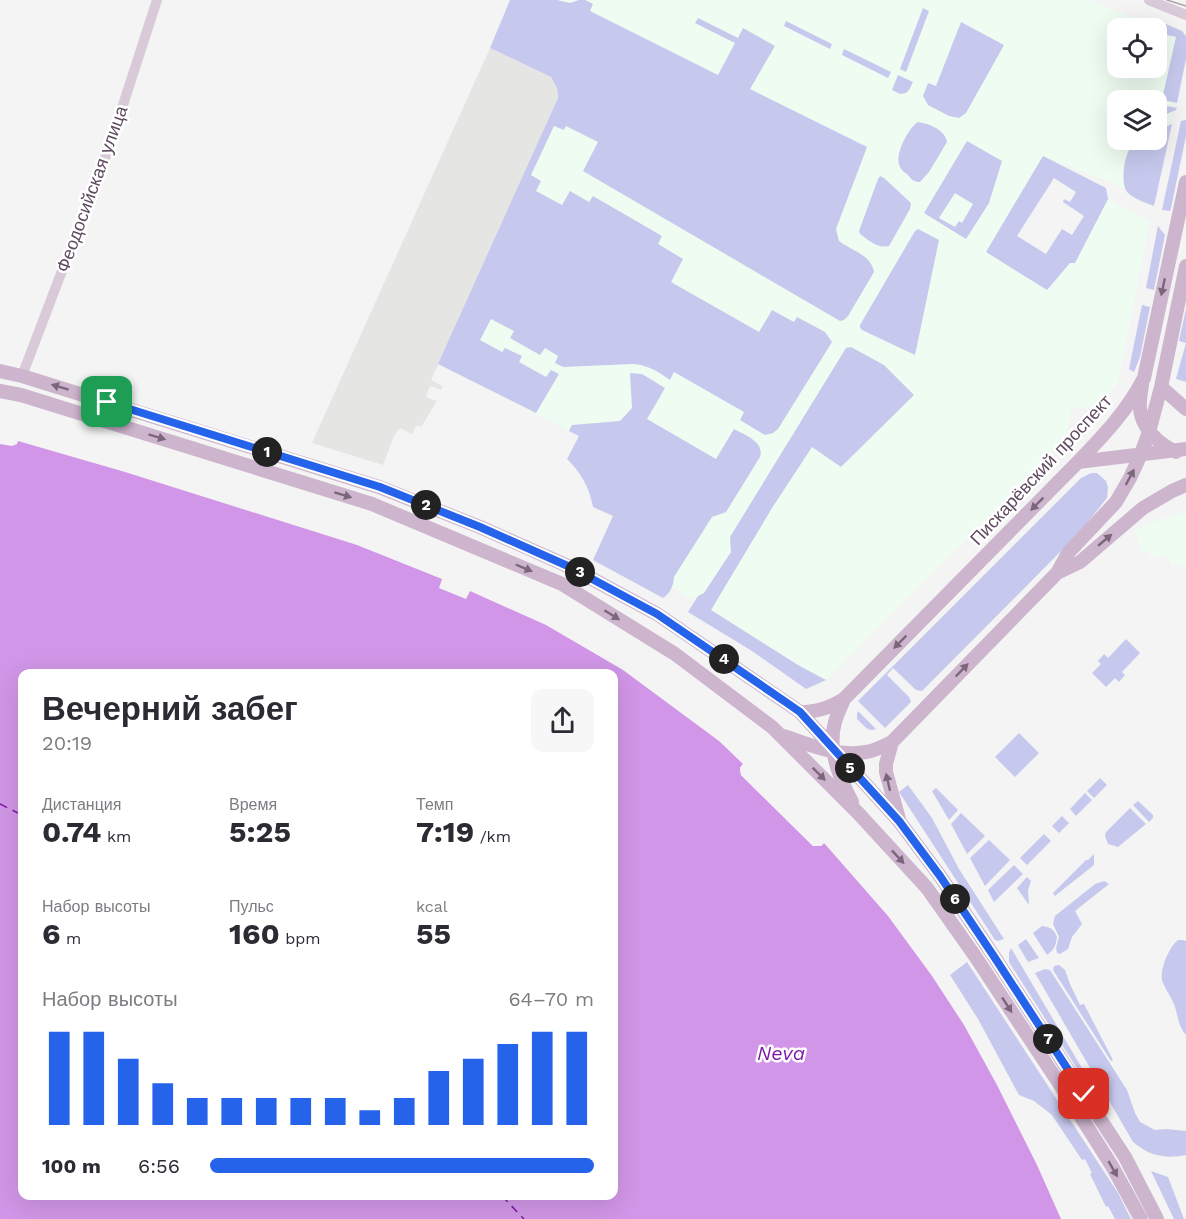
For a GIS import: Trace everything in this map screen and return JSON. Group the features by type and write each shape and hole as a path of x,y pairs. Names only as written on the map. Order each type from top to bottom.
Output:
{"main road":[{"name":"Пискарёвский проспект","path":"800,712 815,712 829,708 844,699 1078,462 1113,425 1127,406 1143,380 1186,182"},
{"path":"779,734 808,745 850,754 868,752 892,742 1057,573 1068,553 1116,502 1142,454 1161,387 1186,266"},
{"path":"0,371 380,487 480,527 570,567 657,614 800,712 899,821 940,876 1125,1157 1157,1219"},
{"path":"1143,380 1141,417 1149,432 1158,441 1182,452"},
{"path":"1161,387 1186,409"},
{"path":"0,391 21,395 372,504 562,584 675,654 779,734 859,814 927,888 975,956 1080,1116 1112,1166 1141,1219"},
{"path":"1078,462 1142,454 1182,452"},
{"path":"1057,573 1080,562 1143,508 1186,485"},
{"name":"Пискарёвский проспект","path":"834,750 834,724 844,699"},
{"path":"892,742 886,772 899,821"},
{"path":"834,750 844,788 859,814"}],"street":[{"name":"Феодосийская улица","path":"22,376 111,142 157,0"},
{"path":"1149,0 1186,15"}],"shaded area":[{"path":"510,0 1090,0 1133,18 1107,18 1107,78 1167,78 1167,32 1186,40 1167,135 1167,90 1107,90 1107,150 1164,150 1154,200 1043,156 988,249 1075,263 1108,199 1150,221 1118,382 1098,411 1072,407 1066,439 826,680 672,587 599,548 613,516 593,507 590,492 576,468 567,459 579,436 438,364 558,98 551,77 490,48"},
{"path":"510,0 557,0 570,3 585,0 593,4 590,11 718,75 735,43 695,23 698,18 738,38 743,28 775,46 750,89 867,147 836,229 839,241 866,258 874,272 848,316 840,321 583,171 598,142 566,126 564,130 554,126 531,175 541,181 536,191 562,205 570,191 589,202 593,196 662,236 658,244 683,259 671,282 759,332 772,310 794,322 797,317 825,332 832,342 778,429 773,433 765,435 740,420 744,412 674,372 670,380 652,369 633,364 563,367 555,363 558,356 545,348 540,355 510,338 514,331 491,319 480,340 502,352 505,348 522,356 519,362 546,377 551,370 559,374 536,413 438,364 558,98 557,88 551,77 490,48"},
{"path":"923,8 929,11 906,72 900,69"},
{"path":"786,21 832,44 830,49 784,26"},
{"path":"961,22 1004,45 966,113 959,118 949,116 928,105 923,96 928,83 936,86"},
{"path":"1167,24 1182,31 1186,36 1186,59 1177,103 1167,101 1167,90 1164,90 1176,37 1167,35"},
{"path":"490,48 551,77 557,88 558,98 431,380 443,386 441,390 430,386 426,397 437,401 421,427 417,425 412,434 400,428 394,436 383,465 312,443"},
{"path":"844,49 891,72 888,78 842,55"},
{"path":"898,75 913,82 906,93 900,94 892,90"},
{"path":"1167,106 1177,108 1167,114"},
{"path":"1186,120 1186,136 1171,208 1170,211 1162,210 1181,121"},
{"path":"918,122 936,128 947,142 929,172 920,182 916,182 902,170 898,160 904,141"},
{"path":"1172,124 1167,147 1167,126"},
{"path":"967,141 1002,161 989,203 966,239 924,213","holes":["955,193 973,204 962,223 959,221 955,227 939,218"]},
{"path":"1129,150 1166,150 1154,206 1128,193 1123,178"},
{"path":"1043,156 1106,188 1108,199 1075,263 1070,263 1047,290 986,252","holes":["1054,178 1076,192 1070,202 1064,199 1063,202 1084,216 1072,235 1062,229 1046,254 1017,236"]},
{"path":"880,176 911,203 910,209 889,246 885,247 873,243 859,231"},
{"path":"1158,226 1165,235 1154,290 1146,288"},
{"path":"918,229 939,240 915,355 862,330 860,325"},
{"path":"1142,305 1150,307 1140,357 1134,372 1129,369"},
{"path":"1186,309 1186,343 1179,341"},
{"path":"1186,343 1186,382 1176,379"},
{"path":"851,347 884,365 914,395 841,467 812,447 772,508 711,610 826,680 806,689 752,651 688,612 698,596 704,593 731,552 730,537 846,348"},
{"path":"630,373 642,374 665,388 647,419 716,459 734,429 757,443 761,452 726,512 712,517 674,577 670,591 663,598 593,560 613,516 593,507 584,481 567,459 579,436 569,431 572,425 620,421 632,408"},
{"path":"1097,473 1106,481 1107,498 1079,533 922,691 916,690 893,668 887,675 909,697 911,702 885,728 858,701 1081,478"},
{"path":"1186,511 1186,567 1182,569 1181,564 1172,567 1169,558 1165,555 1152,559 1149,551 1142,553 1135,530"},
{"path":"1126,639 1140,653 1122,672 1125,675 1119,682 1115,678 1106,687 1092,673 1101,664 1098,661 1104,654 1108,658"},
{"path":"858,711 876,729 868,729 857,719"},
{"path":"1019,733 1039,753 1015,777 995,757"},
{"path":"1100,778 1107,785 1094,798 1087,791"},
{"path":"908,785 932,818 959,869 1004,939 995,940 899,792"},
{"path":"936,788 958,810 949,820 932,791"},
{"path":"1085,793 1092,800 1076,816 1070,809"},
{"path":"1138,801 1153,815 1149,822 1133,805"},
{"path":"1130,808 1146,824 1118,847 1108,844 1106,832"},
{"path":"961,813 985,836 967,854 951,824"},
{"path":"1062,816 1069,823 1059,833 1052,826"},
{"path":"1044,834 1051,841 1027,865 1020,858"},
{"path":"989,840 1010,860 985,886 970,858"},
{"path":"1094,854 1094,865 1055,896 1053,893"},
{"path":"1014,865 1023,874 994,902 988,890"},
{"path":"1027,877 1031,881 1028,890 1029,905 1017,888"},
{"path":"1104,881 1109,884 1075,911 1082,924 1072,937 1068,949 1060,954 1057,953 1059,937 1053,924 1055,916 1095,884"},
{"path":"1042,926 1051,929 1057,937 1054,947 1047,955 1033,933"},
{"path":"1026,939 1039,958 1028,962 1018,945"},
{"path":"1178,940 1186,941 1186,1035 1181,1028 1174,1004 1162,978 1165,960"},
{"path":"1011,948 1086,1075 1085,1081 1009,962"},
{"path":"967,962 1118,1193 1131,1219 1115,1219 1108,1206 1106,1207 1085,1159 1082,1160 1052,1115 1034,1101 1019,1095 978,1019 950,975"},
{"path":"1059,965 1065,970 1080,1005 1084,1004 1113,1060 1111,1061 1053,970 1054,966"},
{"path":"1045,969 1050,970 1127,1090 1140,1122 1155,1130 1186,1131 1186,1155 1172,1157 1158,1155 1133,1142 1035,973"},
{"path":"1151,1171 1168,1177 1184,1219 1174,1219"}],"water":[{"name":"Neva","path":"18,441 357,545 442,579 439,588 466,599 470,591 546,625 623,670 719,741 743,764 740,768 741,775 813,846 821,846 824,843 888,916 964,1025 1037,1165 1061,1219 0,1219 0,444 12,446"}],"pier":[{"path":"743,764 746,766 743,769 744,774 814,843 822,841 824,843 821,846 813,846 741,775 740,768"}],"ferry route":[{"path":"0,804 18,813"},
{"path":"506,1200 524,1219"}],"tram line":[{"path":"1167,0 1186,6"}],"route":[{"path":"107,402 380,487 480,527 570,567 670,622 800,712 899,821 940,876 1084,1094"}]}
